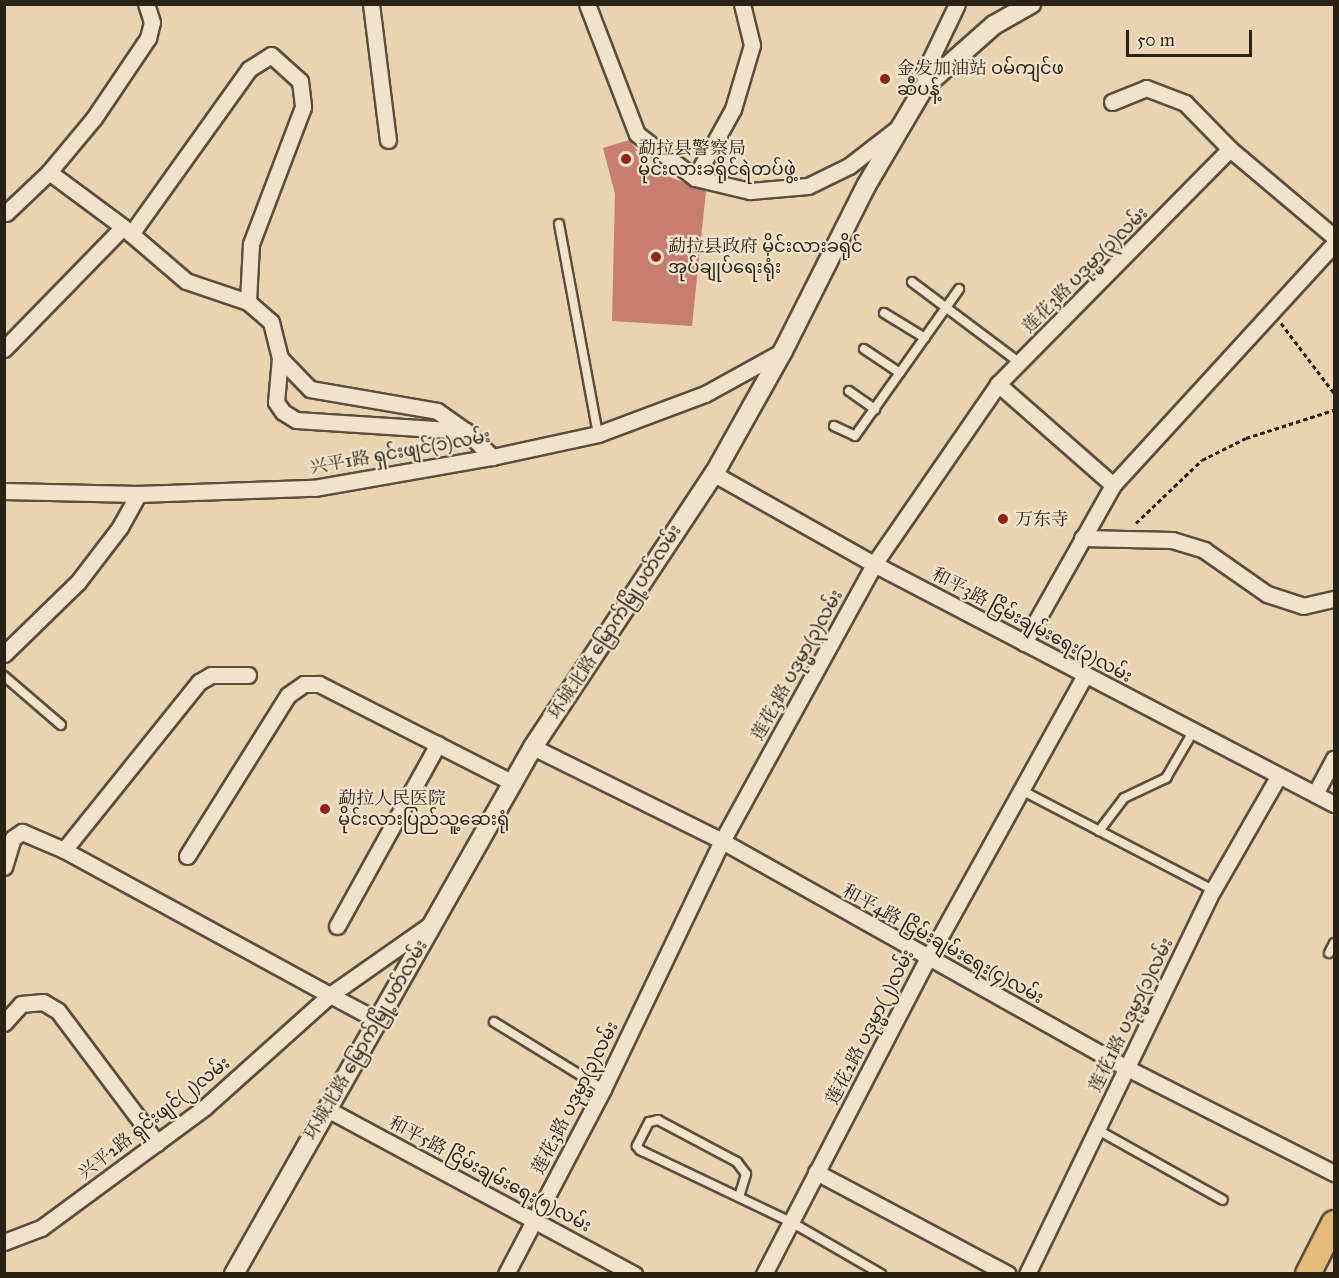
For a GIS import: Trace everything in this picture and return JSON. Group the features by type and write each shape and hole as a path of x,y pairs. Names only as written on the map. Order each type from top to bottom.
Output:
{"highway":[{"path":"1308,1274 1335,1223"}],"street":[{"path":"5,215 49,172 94,118 148,38 152,22 146,4"},
{"path":"371,4 388,141"},
{"path":"587,4 637,134 694,178 750,190 808,186 849,166 903,124"},
{"path":"694,178 733,109 752,45 742,4"},
{"path":"925,86 924,73 957,4"},
{"name":"环城北路 မြောက်မြို့ပတ်လမ်း","path":"234,1274 533,747 714,474 783,351 866,186 925,86 994,25 1031,4"},
{"path":"4,349 127,231 249,69 271,55 300,81 303,107 251,244 248,302"},
{"path":"1112,102 1146,88 1166,92 1185,103 1230,148 1335,237"},
{"name":"莲花3路 ပဒုမ္မာ(၃)လမ်း","path":"506,1274 603,1089 722,842 874,564 998,384 1230,148"},
{"path":"49,172 127,231 186,280 248,302 271,322 280,357 276,402 296,420 466,431"},
{"path":"4,196 5,215"},
{"path":"1024,643 1113,485 1335,244"},
{"name":"兴平1路 ရှင်းဖျင်(၁)လမ်း","path":"4,491 138,494 314,488 492,457 598,434 705,394 783,351"},
{"path":"280,357 310,389 437,411 466,431 492,457"},
{"path":"998,384 1113,485"},
{"name":"和平3路 ငြိမ်းချမ်းရေး(၃)လမ်း","path":"714,474 874,564 1278,777 1335,804"},
{"path":"4,654 78,582 120,527 138,494"},
{"path":"1082,538 1125,536 1172,540 1204,550 1267,594 1303,606 1335,599"},
{"path":"64,850 199,682 211,675 249,675"},
{"name":"莲花2路 ပဒုမ္မာ(၂)လမ်း","path":"764,1274 927,960 1085,675"},
{"path":"187,856 288,695 304,684 319,684 513,783"},
{"path":"337,927 438,744"},
{"name":"和平4路 ငြိမ်းချမ်းရေး(၄)လမ်း","path":"533,747 722,842 927,960 1129,1069 1335,1173"},
{"path":"1315,794 1335,759"},
{"name":"莲花1路 ပဒုမ္မာ(၁)လမ်း","path":"1027,1274 1096,1129 1129,1069 1213,890 1278,777"},
{"path":"4,867 13,838 22,832 64,850 377,1020"},
{"name":"兴平2路 ရှင်းဖျင်(၂)လမ်း","path":"4,1242 41,1228 157,1143 205,1107 330,995 432,924"},
{"path":"4,1023 21,1004 43,1002 58,1011 157,1143"},
{"name":"和平5路 ငြိမ်းချမ်းရေး(၅)လမ်း","path":"327,1109 629,1272"},
{"path":"816,1172 1008,1274"}],"lane":[{"path":"559,224 598,434"},
{"path":"912,282 1020,363"},
{"path":"834,426 855,436 959,290"},
{"path":"884,313 925,338"},
{"path":"864,349 900,373"},
{"path":"849,391 875,409"},
{"path":"4,676 61,725"},
{"path":"1099,831 1124,798 1166,778 1193,732"},
{"path":"1021,790 1213,890"},
{"path":"1329,953 1335,943"},
{"path":"494,1022 603,1089"},
{"path":"739,1197 747,1173 737,1162 657,1120 649,1122 637,1146 640,1150 791,1222 881,1274"},
{"path":"1096,1129 1223,1200"}],"path":[{"path":"1271,311 1335,393"},
{"path":"1125,536 1202,460 1246,438 1335,410"}],"building":[{"name":"勐拉县政府 မိုင်းလားခရိုင် အုပ်ချုပ်ရေးရုံး","path":"629,140 654,171 706,191 692,326 612,321 615,194 603,148"}],"place":[{"name":"金发加油站 ဝမ်ကျင်ဖ ဆီပန့်","path":"885,79"},
{"name":"勐拉县警察局 မိုင်းလားခရိုင်ရဲတပ်ဖွဲ့","path":"626,159"},
{"name":"勐拉县政府 မိုင်းလားခရိုင် အုပ်ချုပ်ရေးရုံး","path":"656,257"},
{"name":"万东寺","path":"1003,519"},
{"name":"勐拉人民医院 မိုင်းလားပြည်သူ့ဆေးရုံ","path":"325,809"}]}
